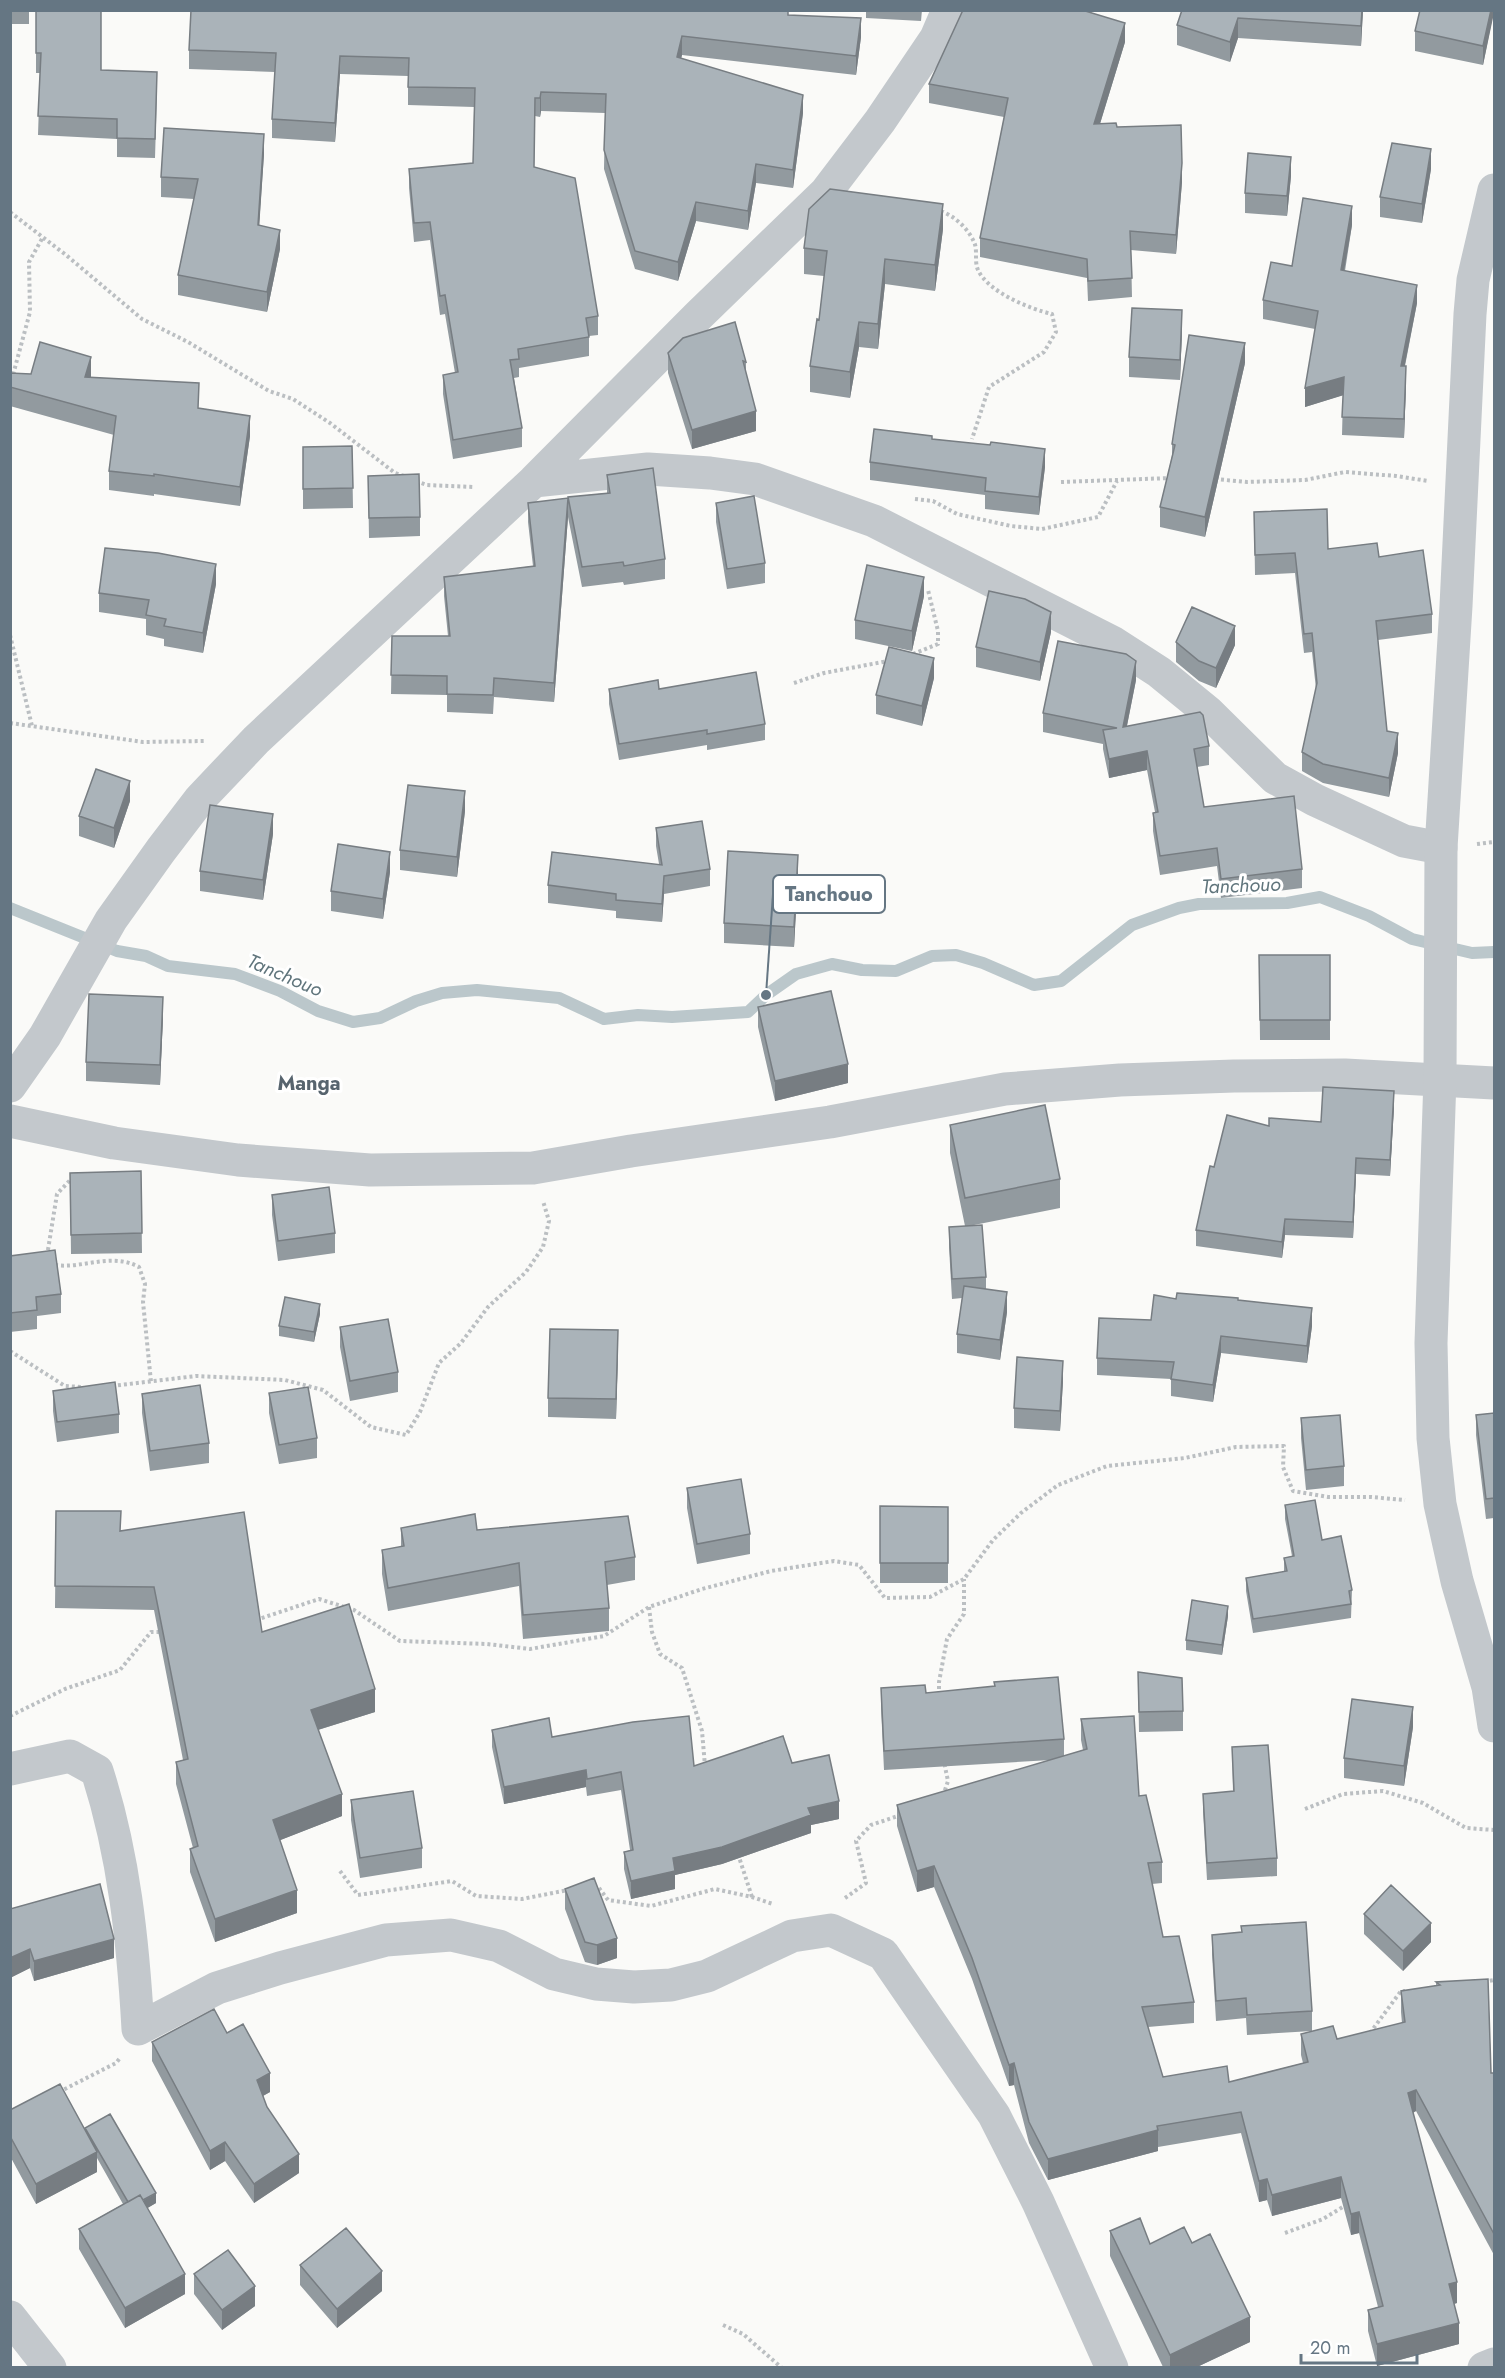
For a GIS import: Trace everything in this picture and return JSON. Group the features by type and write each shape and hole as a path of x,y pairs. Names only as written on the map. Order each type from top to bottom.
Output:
{"street":[{"path":"10,1086 45,1036 111,920 160,850 200,799 256,740 534,481 698,316 826,192 880,121 936,38 948,10"},
{"path":"1494,190 1473,280 1470,314 1441,848 1440,1078 1431,1343 1433,1438 1440,1504 1457,1581 1488,1687 1494,1726"},
{"path":"534,481 648,469 710,473 755,479 874,521 1114,643 1159,672 1208,712 1275,778 1315,801 1404,841 1441,848"},
{"path":"10,1121 114,1143 238,1160 370,1170 533,1168 631,1151 830,1122 1005,1089 1120,1080 1234,1076 1345,1075 1440,1078 1494,1083"},
{"path":"10,1769 70,1756 97,1772 111,1815 120,1855 134,1956 138,2029 217,1988 280,1968 386,1940 451,1935 499,1946 554,1974 596,1984 634,1987 671,1985 707,1976 792,1936 831,1930 883,1954 994,2115 1038,2202 1112,2367"},
{"path":"10,2317 50,2367"},
{"path":"1484,2367 1494,2364"}],"path":[{"path":"934,209 954,215 974,242 978,269 988,282 1034,310 1052,314 1056,332 1044,352 989,387 972,439"},
{"path":"10,212 142,319 188,342 269,391 293,399 330,423 395,473 427,485 482,487 534,481"},
{"path":"10,386 30,312 29,262 43,237"},
{"path":"1211,479 1247,482 1305,480 1345,472 1396,476 1425,482 1461,482"},
{"path":"1061,482 1174,478"},
{"path":"914,499 933,501 957,514 1011,526 1042,530 1098,517 1117,480"},
{"path":"904,657 938,644 938,631 927,585 927,571 918,543"},
{"path":"10,635 32,726"},
{"path":"794,682 824,673 894,660"},
{"path":"10,723 143,742 256,740"},
{"path":"114,1143 100,1160 76,1174 57,1194 46,1263 59,1266 113,1260 129,1262 139,1267 145,1284 143,1302 151,1382"},
{"path":"106,1387 196,1376 285,1380 323,1390 371,1427 406,1435 420,1412 439,1364 461,1343 489,1306 526,1272 543,1247 549,1221 533,1168"},
{"path":"10,1351 64,1386 85,1387"},
{"path":"247,1623 319,1599 354,1610 400,1641 487,1644 530,1649 604,1636 649,1607 702,1589 771,1571 834,1561 859,1565 885,1598 930,1597 964,1579 993,1540 1021,1513 1058,1485 1107,1466 1185,1458 1236,1447 1284,1446 1283,1467 1293,1491 1328,1497 1371,1497 1440,1504"},
{"path":"939,1704 939,1682 947,1639 964,1614 964,1579"},
{"path":"649,1607 652,1632 660,1654 682,1668 686,1678 702,1731 704,1762 708,1773"},
{"path":"10,1716 65,1689 120,1670 151,1632 173,1631"},
{"path":"941,1803 948,1781 943,1758"},
{"path":"1305,1809 1343,1794 1383,1791 1423,1803 1466,1828 1494,1830"},
{"path":"831,1930 839,1902 866,1883 856,1841 871,1826 903,1815"},
{"path":"737,1852 752,1897"},
{"path":"340,1871 358,1895 452,1881 476,1896 522,1899 577,1889"},
{"path":"588,1889 599,1888 608,1900 651,1906 715,1889 780,1906"},
{"path":"1476,1984 1494,1980"},
{"path":"1363,2041 1401,1991 1412,1991"},
{"path":"57,2092 116,2063 138,2029"},
{"path":"1285,2233 1323,2219 1354,2201"},
{"path":"723,2325 742,2334 782,2367"}],"building":[{"path":"36,10 101,10 101,70 157,72 155,139 117,138 117,119 38,116 41,53 36,53"},
{"path":"191,10 775,10 788,11 788,15 861,18 856,56 682,36 677,57 803,95 793,170 756,164 748,211 696,202 678,262 635,251 604,150 606,94 541,92 540,98 535,98 534,167 575,178 598,316 586,318 589,337 518,349 519,359 510,360 522,428 453,440 443,375 458,372 445,295 440,296 430,222 414,223 409,169 473,163 475,88 408,87 409,58 340,56 335,123 272,119 276,53 189,50"},
{"path":"963,10 1082,10 1125,23 1094,124 1116,123 1117,127 1181,125 1182,163 1176,235 1130,231 1132,278 1088,281 1087,259 980,238 1008,98 929,84"},
{"path":"1182,10 1362,10 1361,26 1238,18 1230,42 1177,25"},
{"path":"1420,10 1491,10 1483,46 1415,31"},
{"path":"164,128 264,134 258,225 280,230 267,292 178,275 198,179 161,177"},
{"path":"1392,143 1431,149 1422,204 1380,197"},
{"path":"1248,153 1291,157 1287,196 1245,193"},
{"path":"830,189 943,204 935,265 885,259 878,324 859,322 850,372 810,366 817,319 819,320 827,251 804,248 809,209"},
{"path":"1303,198 1352,206 1341,270 1417,285 1401,366 1406,366 1404,419 1342,417 1344,377 1305,388 1318,311 1263,300 1271,262 1292,266"},
{"path":"1132,308 1182,310 1180,360 1129,357"},
{"path":"735,322 756,411 692,430 668,353 683,338"},
{"path":"1189,335 1245,343 1205,517 1160,507 1175,445 1172,444"},
{"path":"40,342 91,357 85,377 199,383 198,408 250,416 240,487 154,474 154,476 109,471 116,416 10,387 10,373 31,374"},
{"path":"874,429 932,436 932,439 990,445 991,442 1045,449 1039,497 985,491 986,478 870,462"},
{"path":"352,446 353,488 303,489 303,447"},
{"path":"653,468 665,559 624,566 623,562 582,567 568,497 610,493 607,475"},
{"path":"419,474 420,517 369,518 368,476"},
{"path":"754,496 765,563 727,569 716,503"},
{"path":"568,498 554,683 494,678 493,695 447,694 447,676 391,675 392,636 450,636 444,577 535,566 528,503"},
{"path":"1327,509 1328,549 1377,543 1379,557 1423,550 1432,614 1376,621 1387,731 1398,733 1389,778 1323,764 1302,752 1317,683 1312,633 1304,634 1295,553 1255,555 1254,512"},
{"path":"105,548 158,553 216,564 203,633 164,626 166,619 146,615 149,600 99,593"},
{"path":"867,565 924,577 912,631 855,620"},
{"path":"989,591 1025,599 1051,612 1040,662 976,647"},
{"path":"1192,607 1235,626 1216,668 1199,661 1176,642"},
{"path":"1058,641 1126,654 1136,661 1123,727 1200,712 1203,715 1209,746 1194,749 1204,807 1294,796 1302,869 1221,879 1217,848 1160,856 1153,813 1158,812 1147,751 1109,759 1103,730 1117,728 1043,713"},
{"path":"889,647 934,658 922,706 876,695"},
{"path":"756,672 765,724 707,734 707,730 619,744 609,689 658,680 659,689"},
{"path":"96,769 130,781 114,828 79,816"},
{"path":"408,785 465,791 457,857 400,850"},
{"path":"210,805 273,814 263,880 200,871"},
{"path":"702,821 710,869 664,876 662,904 616,900 616,894 548,885 552,852 662,865 656,828"},
{"path":"338,844 390,852 383,899 331,891"},
{"path":"728,851 798,855 794,927 724,923"},
{"path":"1259,955 1330,955 1330,1020 1260,1020"},
{"path":"831,991 848,1064 775,1081 758,1007"},
{"path":"89,994 163,997 160,1065 86,1062"},
{"path":"1323,1087 1394,1091 1390,1160 1356,1158 1353,1222 1285,1219 1282,1242 1196,1230 1210,1166 1214,1167 1227,1115 1269,1126 1269,1118 1321,1122"},
{"path":"1045,1105 1060,1179 965,1198 950,1125"},
{"path":"141,1171 142,1233 71,1235 70,1173"},
{"path":"329,1187 335,1233 278,1241 272,1195"},
{"path":"982,1225 986,1277 952,1279 949,1227"},
{"path":"55,1250 61,1294 36,1297 37,1310 10,1313 10,1256"},
{"path":"964,1286 1007,1292 1000,1340 957,1334"},
{"path":"1177,1293 1312,1308 1307,1346 1221,1336 1213,1385 1171,1379 1174,1362 1097,1358 1099,1318 1151,1320 1154,1295 1176,1299"},
{"path":"285,1297 320,1304 314,1332 279,1326"},
{"path":"388,1319 398,1372 350,1381 340,1327"},
{"path":"550,1329 618,1330 616,1399 548,1398"},
{"path":"1017,1357 1063,1361 1060,1411 1014,1408"},
{"path":"115,1382 119,1414 57,1422 53,1391"},
{"path":"200,1385 209,1443 150,1451 142,1394"},
{"path":"308,1387 317,1438 279,1445 269,1393"},
{"path":"1494,1413 1494,1498 1486,1499 1476,1415"},
{"path":"1340,1415 1344,1466 1306,1470 1301,1418"},
{"path":"741,1479 750,1534 697,1544 687,1488"},
{"path":"1315,1500 1322,1540 1341,1536 1352,1590 1349,1591 1351,1604 1253,1619 1246,1578 1287,1571 1284,1558 1294,1556 1285,1505"},
{"path":"880,1506 948,1507 948,1563 880,1563"},
{"path":"56,1511 121,1511 120,1531 244,1512 262,1632 349,1604 375,1689 311,1710 342,1794 273,1820 297,1890 215,1919 190,1849 198,1846 176,1762 188,1759 154,1587 55,1586"},
{"path":"475,1514 477,1530 628,1516 635,1557 605,1562 609,1608 523,1615 519,1563 388,1588 382,1550 404,1546 401,1528"},
{"path":"1192,1600 1228,1606 1222,1645 1186,1640"},
{"path":"1138,1672 1182,1678 1183,1711 1139,1712"},
{"path":"1058,1677 1064,1739 884,1751 881,1688 925,1685 926,1693 995,1686 994,1682"},
{"path":"1352,1699 1413,1707 1404,1766 1344,1758"},
{"path":"689,1716 694,1766 783,1736 792,1763 829,1755 839,1801 808,1808 811,1815 722,1847 673,1858 675,1871 631,1881 624,1852 633,1850 621,1772 587,1779 586,1770 504,1787 492,1730 549,1718 552,1737 633,1722"},
{"path":"1134,1716 1139,1796 1146,1795 1162,1862 1148,1863 1163,1937 1179,1936 1194,2002 1142,2007 1163,2077 1227,2066 1229,2082 1308,2062 1301,2034 1333,2026 1337,2039 1405,2022 1401,1991 1440,1985 1436,1982 1488,1979 1491,2073 1494,2073 1494,2234 1416,2090 1408,2093 1457,2282 1449,2284 1459,2323 1377,2344 1368,2310 1383,2306 1359,2212 1351,2214 1341,2177 1272,2195 1267,2179 1259,2181 1241,2112 1157,2126 1158,2130 1048,2159 1029,2122 1014,2063 1009,2065 972,1958 934,1866 917,1871 897,1805 1087,1749 1081,1719"},
{"path":"1268,1745 1277,1858 1207,1863 1203,1794 1234,1791 1232,1747"},
{"path":"413,1791 422,1848 360,1858 351,1800"},
{"path":"594,1878 617,1938 597,1945 585,1942 565,1889"},
{"path":"100,1884 114,1939 34,1961 30,1949 10,1958 10,1909"},
{"path":"1391,1885 1431,1923 1403,1951 1364,1914"},
{"path":"1306,1922 1312,2011 1247,2015 1246,1998 1216,2001 1212,1935 1242,1932 1241,1926"},
{"path":"214,2009 227,2033 243,2024 270,2073 257,2080 267,2107 299,2154 254,2184 225,2142 210,2151 152,2042"},
{"path":"60,2084 97,2152 36,2184 10,2136 10,2110"},
{"path":"110,2114 156,2193 143,2200 140,2195 128,2202 85,2128"},
{"path":"140,2195 185,2274 125,2308 79,2229"},
{"path":"1140,2218 1150,2244 1184,2227 1192,2243 1210,2234 1250,2317 1170,2355 1110,2231"},
{"path":"346,2228 382,2271 337,2309 300,2265"},
{"path":"228,2250 255,2286 222,2310 194,2274"}],"waterway":[{"name":"Tanchouo","path":"10,908 117,951 146,956 168,966 235,974 280,991 318,1011 353,1022 380,1018 416,1001 442,993 477,990 559,998 604,1019 638,1015 672,1017 748,1012 766,995 796,974 832,964 862,970 896,971 932,956 956,955 983,963 1034,985 1061,981 1132,925 1179,908 1199,904 1287,903 1320,897 1369,916 1412,939 1472,953 1494,952"}],"place":[{"name":"Tanchouo","path":"766,995"}],"district":[{"name":"Manga","path":"309,1083"}]}
